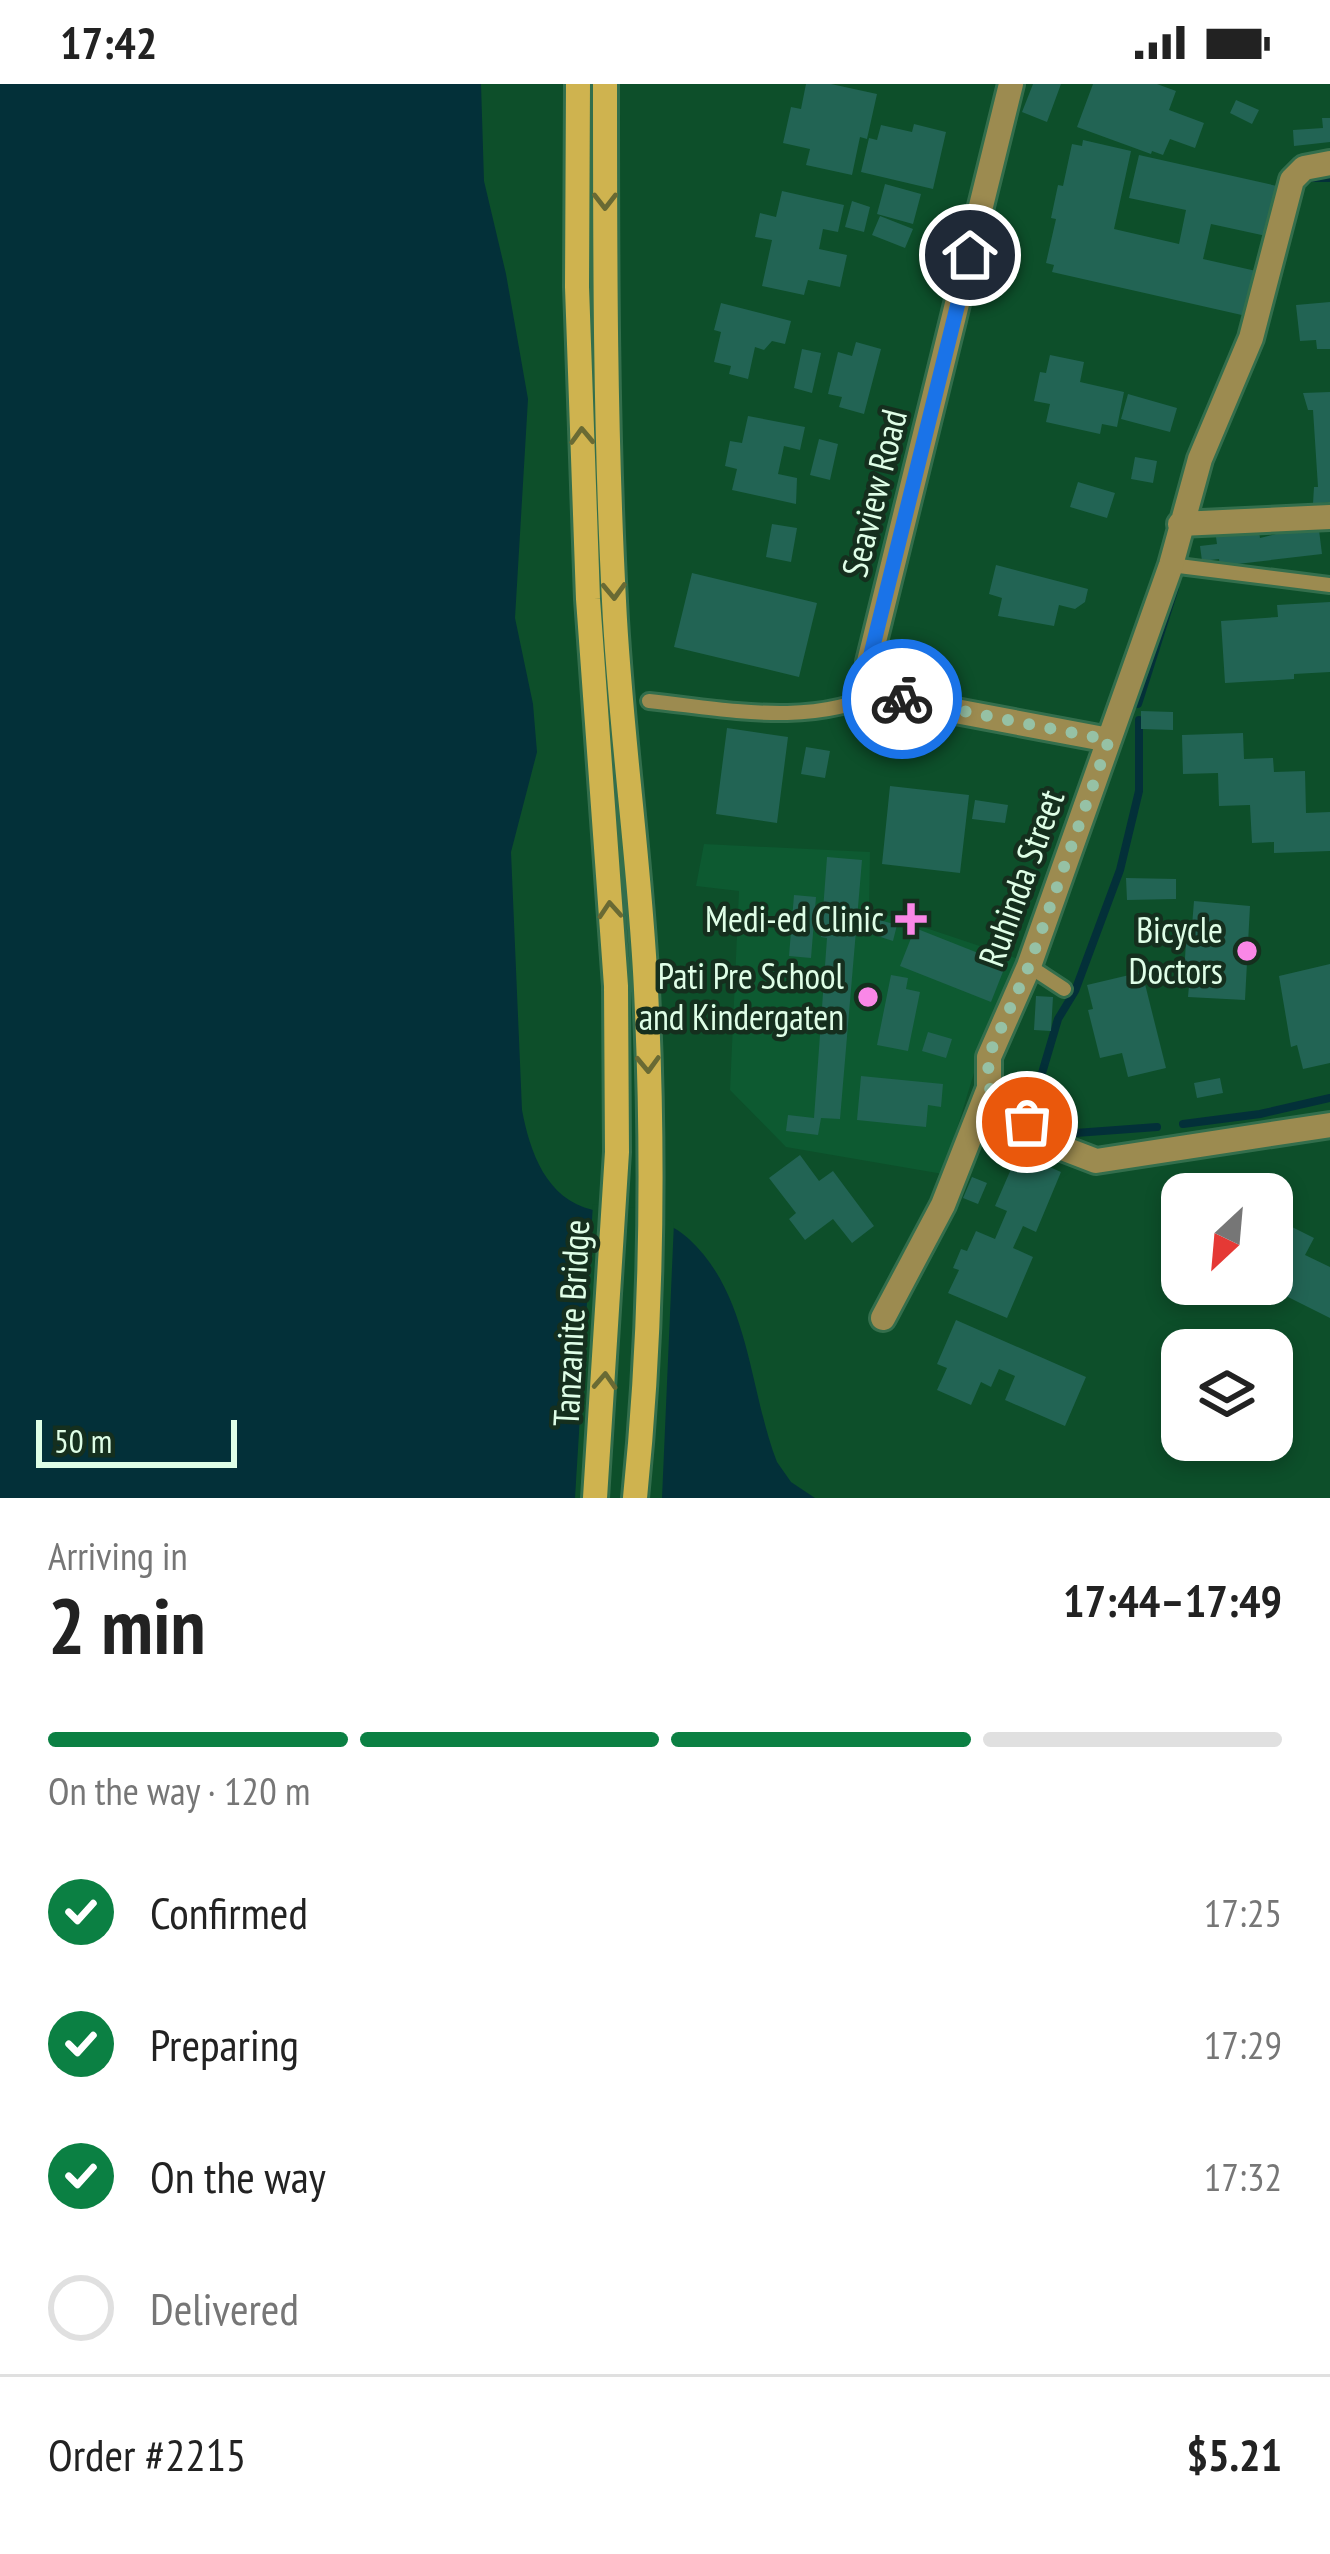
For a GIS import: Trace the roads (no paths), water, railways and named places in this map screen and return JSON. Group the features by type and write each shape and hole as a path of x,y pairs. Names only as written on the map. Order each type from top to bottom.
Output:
{"main road":[{"name":"Tanzanite Bridge","path":"578,84 577,287 588,599 616,986 616,1152 595,1498"},
{"name":"Tanzanite Bridge","path":"604,84 614,603 646,988 651,1158 635,1498"}],"street":[{"name":"Seaview Road","path":"884,691 869,662 1011,84"},
{"name":"Ruhinda Street","path":"883,1318 944,1205 989,1088 988,1057 1029,966 1171,565 1200,459 1251,338 1292,180 1304,168 1330,163"},
{"path":"1180,524 1330,517"},
{"path":"884,691 908,701 1109,740"},
{"path":"989,1088 1057,1146 1096,1161 1330,1125"}],"lane":[{"path":"1171,565 1330,585"},
{"path":"650,701 776,714 854,706 884,691"},
{"path":"1029,966 1064,988"}],"water":[{"path":"0,84 481,84 484,181 528,399 515,618 533,704 537,752 511,852 525,1126 543,1172 563,1196 593,1210 667,1224 689,1239 709,1262 736,1315 777,1462 791,1482 815,1498 0,1498"}],"waterway":[{"path":"1308,178 1330,178"},
{"path":"1138,704 1175,588"},
{"path":"1139,720 1139,791 1120,870 1075,991 1058,1019 1032,1107 1062,1134 1157,1127"},
{"path":"1183,1124 1330,1098"}],"place":[{"name":"Medi-ed Clinic","path":"911,919"},
{"name":"Bicycle Doctors","path":"1247,951"},
{"name":"Pati Pre School and Kindergaten","path":"868,997"}]}
